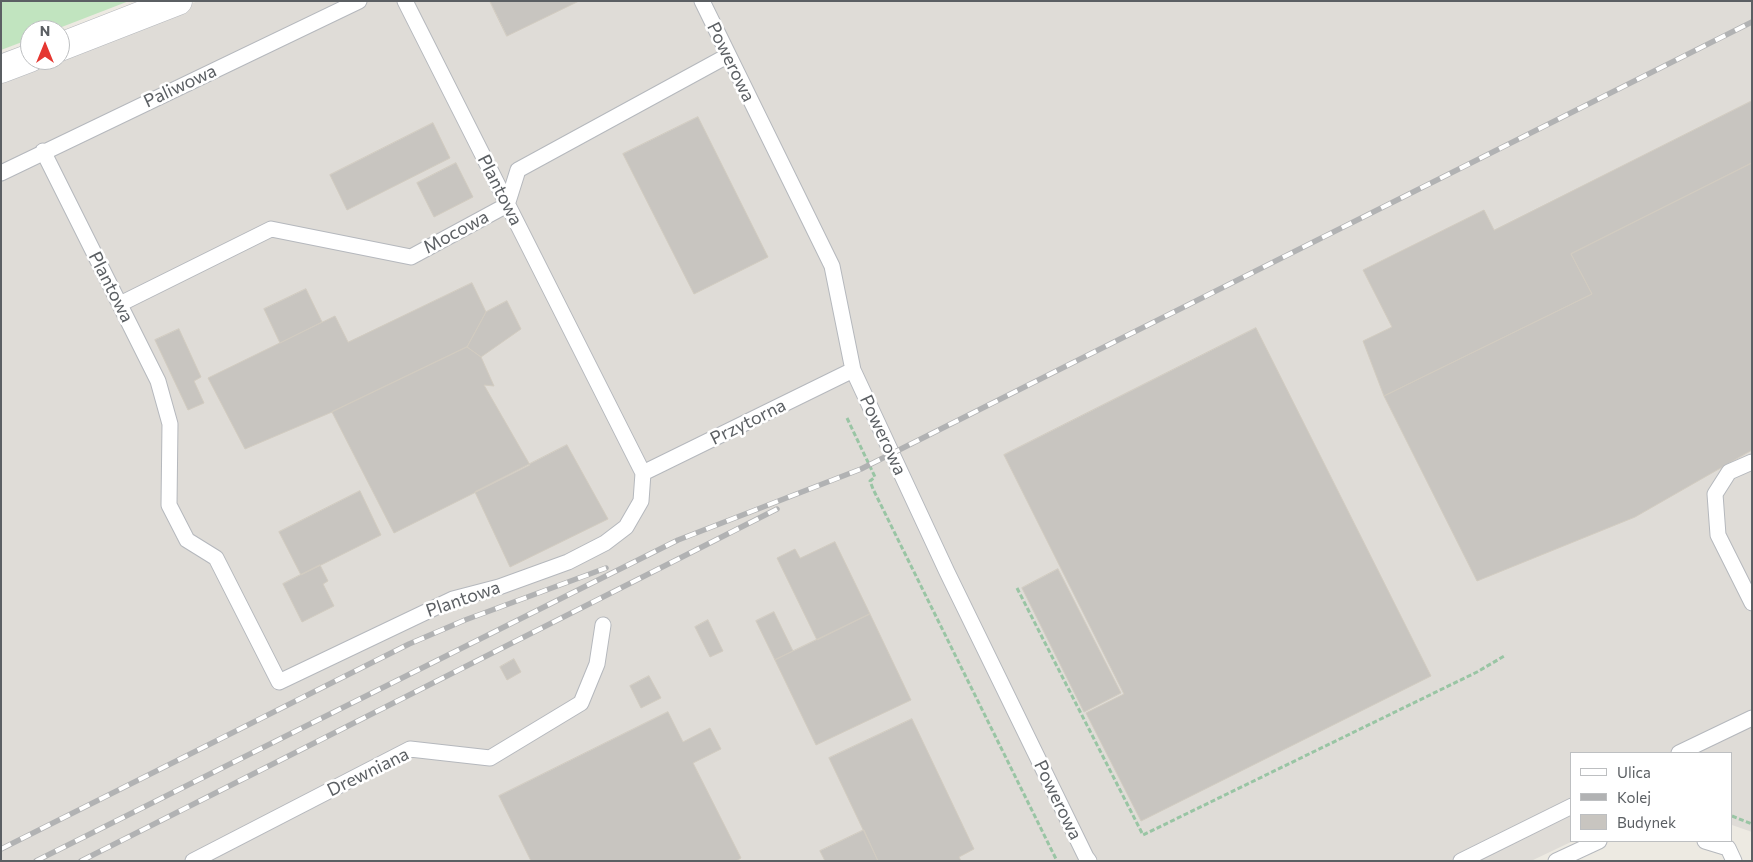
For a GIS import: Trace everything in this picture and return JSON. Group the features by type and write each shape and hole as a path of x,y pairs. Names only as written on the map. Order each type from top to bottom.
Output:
{"street":[{"path":"70,43 178,1"},
{"path":"1,70 20,62"}],"lane":[{"name":"Paliwowa","path":"1,173 359,1"},
{"name":"Plantowa","path":"44,151 158,381 170,424 169,505 187,540 216,558 279,682 453,599 500,587 568,562 605,544 626,527 641,501 643,473 405,1"},
{"name":"Powerowa","path":"702,1 727,56 832,266 853,370 947,572 1089,861"},
{"name":"Mocowa","path":"120,304 271,229 411,257 508,205 518,170 727,56"},
{"name":"Przytorna","path":"643,473 853,370"},
{"path":"1752,462 1729,472 1715,494 1718,535 1752,603"},
{"path":"1736,570 1752,573"},
{"name":"Drewniana","path":"193,861 410,749 490,758 581,703 597,664 603,625"},
{"path":"1681,752 1752,718"},
{"path":"1461,861 1570,807"},
{"path":"1556,861 1597,842"},
{"path":"1708,842 1728,848 1734,861"}],"path":[{"path":"847,418 875,477 870,481 873,489 1057,861"},
{"path":"1016,588 1144,835 1468,676 1506,655"},
{"path":"1733,816 1752,824"}],"shaded area":[{"path":"198,1 1752,1 1752,832 1733,825 1733,752 1570,752 1571,842 1531,861 1,861 1,78 21,70 70,70 70,51"}],"green space":[{"path":"1,1 129,1 70,24 70,20 20,20 20,43 1,50"}],"building":[{"path":"490,1 579,1 507,36"},
{"path":"1752,101 1752,163 1571,254 1592,294 1384,396 1363,341 1392,327 1363,270 1484,210 1494,230"},
{"path":"698,117 768,257 694,294 623,154"},
{"path":"433,123 450,158 347,210 330,175"},
{"path":"456,163 473,197 434,217 417,183"},
{"path":"1752,163 1752,450 1635,517 1477,581 1384,396 1592,294 1571,254"},
{"path":"472,283 486,312 467,347 332,412 245,449 208,378 335,316 348,342"},
{"path":"306,289 322,322 280,343 264,309"},
{"path":"507,301 521,329 481,357 467,347 486,312"},
{"path":"1256,328 1431,676 1141,821 1086,713 1124,694 1004,455"},
{"path":"179,329 201,377 194,381 204,403 188,410 155,340"},
{"path":"467,347 481,357 494,386 484,385 530,465 394,533 332,412"},
{"path":"567,445 608,519 510,567 475,492"},
{"path":"360,491 381,535 301,575 279,532"},
{"path":"835,542 870,614 817,640 777,558 795,549 800,558"},
{"path":"320,565 328,581 323,584 334,606 302,622 283,584"},
{"path":"1058,569 1121,693 1084,712 1022,588"},
{"path":"774,612 793,651 775,660 756,621"},
{"path":"870,614 911,700 816,745 775,660"},
{"path":"708,620 723,651 710,657 695,627"},
{"path":"514,659 521,672 507,680 500,667"},
{"path":"649,676 661,698 641,708 630,686"},
{"path":"668,712 683,742 710,728 721,749 693,763 741,858 736,861 531,861 499,796"},
{"path":"912,719 974,849 959,857 961,861 878,861 829,758"},
{"path":"864,830 878,861 825,861 820,851"}],"railway":[{"path":"36,861 678,540 861,469 1752,22"},
{"path":"81,861 777,509"},
{"path":"1,849 409,644 465,620 606,568"}]}
